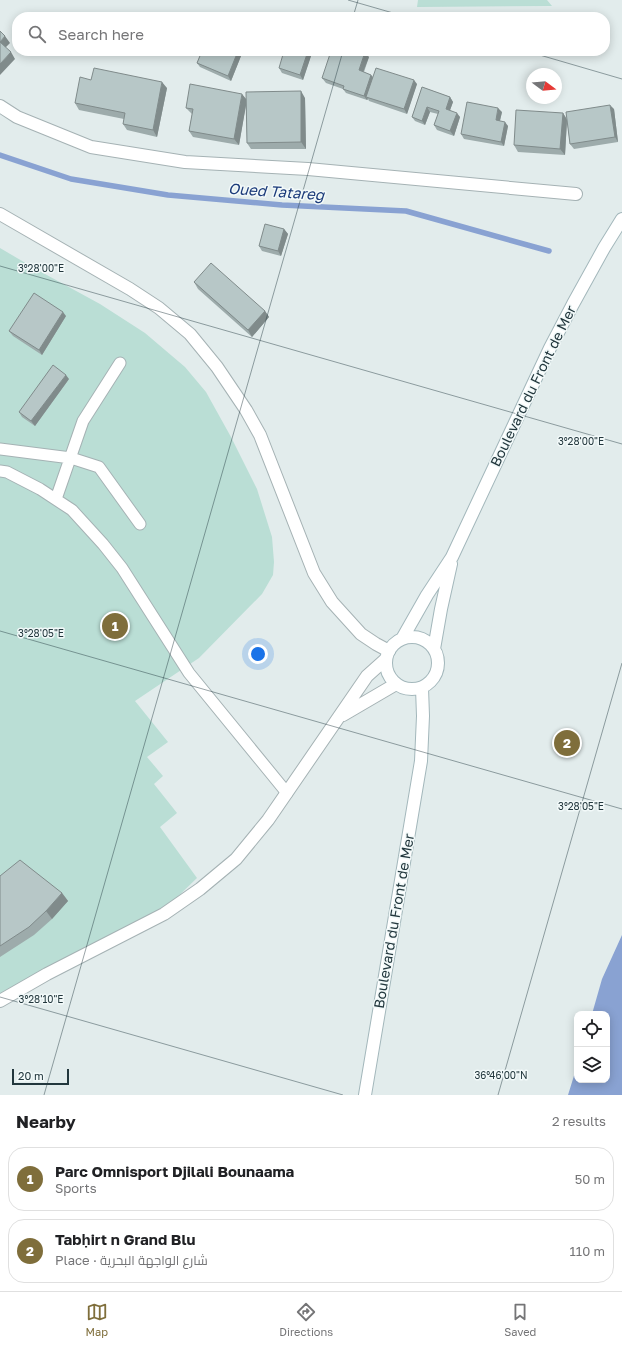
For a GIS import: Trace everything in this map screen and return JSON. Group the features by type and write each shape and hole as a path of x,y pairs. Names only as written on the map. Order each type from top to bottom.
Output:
{"street":[{"path":"0,106 17,117 91,146 185,162 308,169 576,194"},
{"path":"0,214 153,304 190,334 217,367 246,410 260,435 314,573 332,602 361,634 376,644 387,655 386,669 396,684 404,688 422,688 430,682 435,675 438,666 438,657 428,642 411,636 402,638"},
{"name":"Boulevard du Front de Mer","path":"452,557 550,348 593,266 622,219"},
{"path":"0,1001 46,974 164,914 200,889 236,859 268,820 368,676 387,655 394,644 402,638 427,595 452,557"},
{"path":"434,649 452,557"},
{"path":"340,716 396,684"},
{"name":"Boulevard du Front de Mer","path":"365,1095 423,748 422,688"}],"lane":[{"path":"56,499 83,421 120,363"},
{"path":"0,449 70,458 99,468 140,524"},
{"path":"0,471 7,472 40,489 72,510 103,544 122,568 189,673 287,793"}],"green space":[{"path":"418,0 547,0 552,6 417,7"},
{"path":"0,248 100,304 145,333 185,367 206,392 257,489 272,537 274,562 273,575 262,594 199,658 135,701 168,742 147,757 163,776 154,784 177,813 160,827 197,878 167,907 0,996"}],"water":[{"path":"622,935 622,1095 568,1095 574,1076 574,1083 610,1083 610,1011 593,1011 602,979"}],"building":[{"path":"0,31 5,36 0,42"},
{"path":"0,42 11,52 0,64"},
{"path":"200,56 236,56 228,76 197,63"},
{"path":"283,56 306,56 300,75 279,68"},
{"path":"329,56 364,56 359,70 371,75 364,96 343,89 344,86 322,78"},
{"path":"94,68 162,82 153,130 123,124 125,113 75,103 80,77 91,80"},
{"path":"376,68 414,80 404,109 366,97"},
{"path":"190,84 242,94 234,139 189,131 193,109 186,108"},
{"path":"422,87 450,97 446,109 457,113 450,131 434,125 439,111 427,107 422,121 412,117"},
{"path":"301,91 301,142 247,143 246,92"},
{"path":"467,102 498,108 496,120 505,122 501,142 461,134"},
{"path":"610,105 615,137 570,144 566,112"},
{"path":"516,110 563,113 560,149 514,145"},
{"path":"265,224 284,229 278,251 259,246"},
{"path":"211,263 265,311 248,330 194,282"},
{"path":"34,293 63,312 39,350 9,331"},
{"path":"53,365 66,375 31,421 19,412"},
{"path":"20,860 62,893 29,927 0,946 0,876"}],"waterway":[{"name":"Oued Tatareg","path":"0,155 71,179 168,195 282,205 406,211 549,251"}],"place":[{"name":"Parc Omnisport Djilali Bounaama","path":"115,626"},
{"name":"Tabḥirt n Grand Blu","path":"567,743"}]}
